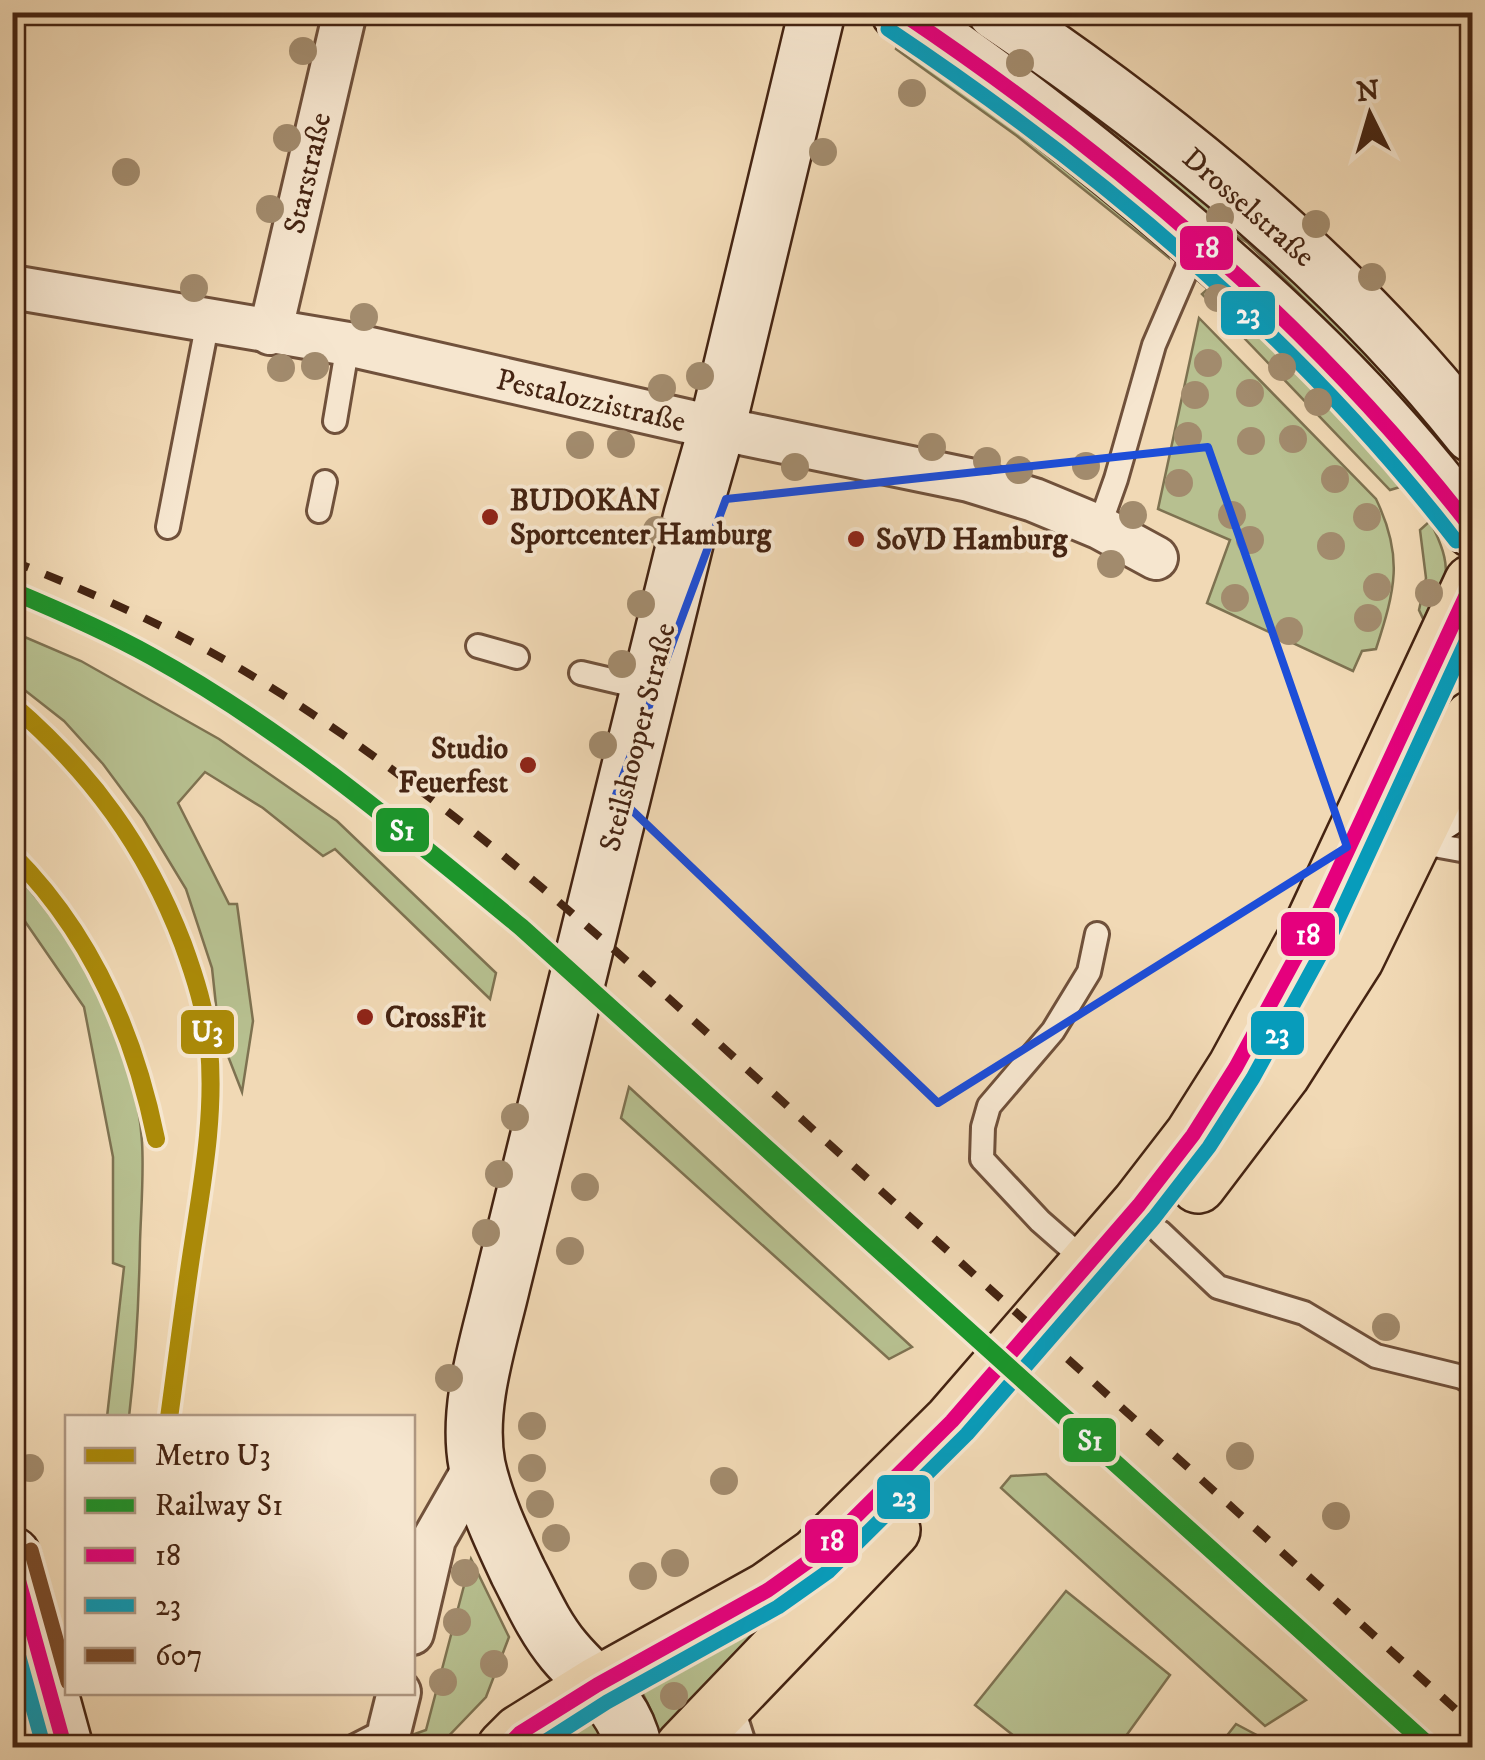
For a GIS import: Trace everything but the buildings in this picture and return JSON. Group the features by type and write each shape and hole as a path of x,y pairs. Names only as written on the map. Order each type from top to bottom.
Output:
{"main road":[{"path":"505,1748 520,1733 597,1685 768,1590 816,1556 952,1421 1089,1264 1192,1135 1236,1067 1310,929 1472,583"},
{"path":"683,1748 729,1727 1160,1232 1224,1153 1292,1058 1356,958 1472,719"}],"street":[{"name":"Starstraße","path":"270,333 345,12"},
{"name":"Steilshooper Straße","path":"634,1748 625,1716 542,1622 497,1528 477,1464 475,1411 817,12"},
{"name":"Drosselstraße","path":"899,12 1033,105 1257,291 1420,460 1472,530"},
{"name":"Drosselstraße","path":"996,12 1210,169 1453,388 1472,434"},
{"name":"Pestalozzistraße","path":"12,287 348,344 717,428 969,480 1034,500 1099,527 1156,558"},
{"path":"1417,832 1472,791"},
{"path":"415,1620 434,1539 477,1464"},
{"path":"12,1555 65,1748"}],"lane":[{"path":"1099,527 1154,345 1199,242"},
{"path":"168,527 208,320"},
{"path":"335,420 348,344"},
{"path":"320,511 325,482"},
{"path":"478,646 518,657"},
{"path":"581,673 650,688"},
{"path":"1417,832 1472,852"},
{"path":"1089,1264 1040,1221 982,1159 983,1127 989,1106 1054,1031 1090,972 1097,934"},
{"path":"1160,1232 1218,1288 1304,1313 1376,1356 1462,1377 1472,1383"},
{"path":"351,1748 394,1710"}],"highlighted area":[{"path":"1208,447 1347,847 938,1103 616,795 726,499"}],"green space":[{"path":"933,13 954,13 1132,136 1245,225 1456,441 1445,450 1368,362 1248,243 1183,201"},
{"path":"899,38 1162,239 1168,257 1017,136 896,49"},
{"path":"1210,287 1340,416 1400,487 1390,490 1202,294"},
{"path":"1199,318 1376,499 1393,556 1392,591 1376,649 1362,651 1353,671 1207,603 1230,540 1158,509"},
{"path":"1430,521 1443,551 1446,574 1427,627 1419,610 1426,578 1420,530"},
{"path":"13,632 81,661 219,739 337,821 496,973 490,999 335,849 323,856 263,808 205,772 178,803 229,904 237,904 253,1021 242,1092 219,1033 212,968 186,889 143,818 103,764 64,721 13,681"},
{"path":"12,870 60,930 100,995 116,1030 137,1104 143,1179 129,1415 107,1415 124,1267 113,1263 113,1157 84,1007 13,904"},
{"path":"629,1087 912,1347 889,1359 621,1118"},
{"path":"1046,1474 1306,1700 1265,1726 1001,1488 1011,1476"},
{"path":"471,1559 509,1637 486,1697 438,1747 375,1748 426,1730"},
{"path":"1066,1591 1170,1675 1118,1747 1028,1747 975,1705"},
{"path":"797,1597 657,1742 653,1715 637,1681"},
{"path":"589,1712 612,1748 536,1748"},
{"path":"1236,1724 1266,1740 1258,1747 1218,1747"}],"railway":[{"path":"12,561 138,615 259,680 339,732 491,846 637,970 1472,1724"}],"metro line":[{"name":"U3","path":"12,704 91,784 133,843 168,909 203,1007 208,1034 209,1121 169,1415"},
{"name":"U3","path":"12,854 65,917 105,986 135,1060 156,1139"}],"rail line":[{"name":"S1","path":"12,591 117,638 201,685 296,749 432,854 521,927 1431,1748"}],"transit line":[{"name":"18","path":"900,12 1057,125 1207,248 1346,383 1472,529"},
{"name":"23","path":"888,29 1044,140 1193,262 1331,396 1456,541"},
{"name":"18","path":"506,1748 520,1733 597,1685 768,1590 816,1556 952,1421 1139,1205 1193,1135 1236,1067 1311,929 1472,583"},
{"name":"23","path":"535,1748 607,1702 778,1607 829,1571 967,1434 1154,1218 1209,1147 1253,1078 1329,939 1472,629"},
{"name":"607","path":"31,1550 65,1671"},
{"name":"18","path":"12,1557 65,1748"},
{"name":"23","path":"12,1632 44,1748"}],"place":[{"name":"BUDOKAN Sportcenter Hamburg","path":"490,517"},
{"name":"SoVD Hamburg","path":"856,539"},
{"name":"Studio Feuerfest","path":"528,765"},
{"name":"CrossFit","path":"365,1017"}]}
